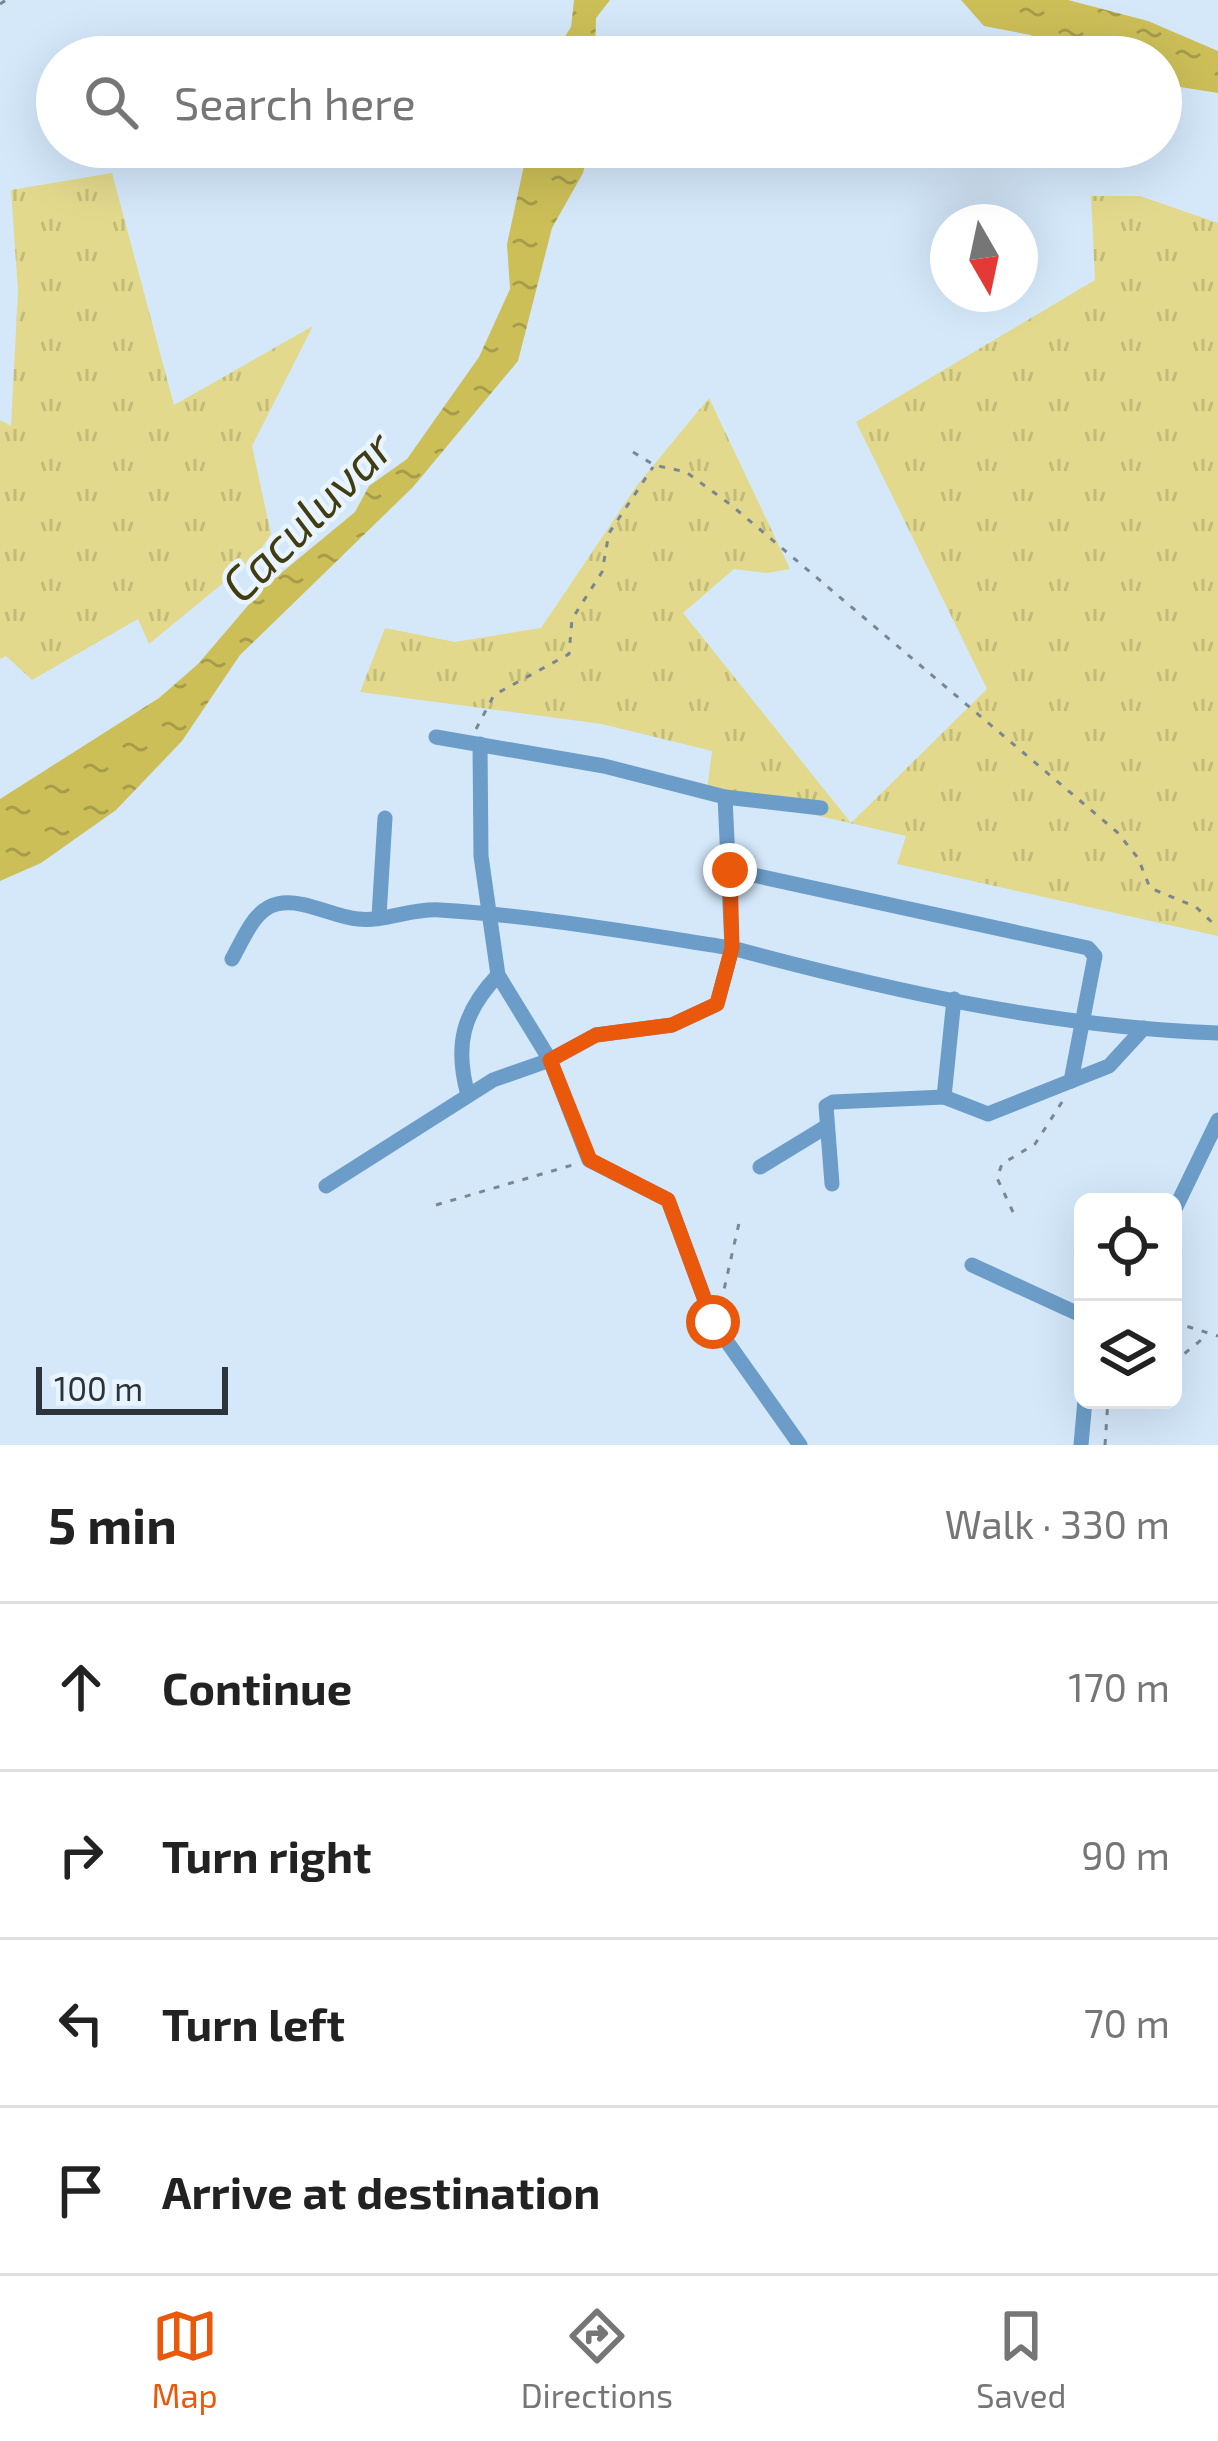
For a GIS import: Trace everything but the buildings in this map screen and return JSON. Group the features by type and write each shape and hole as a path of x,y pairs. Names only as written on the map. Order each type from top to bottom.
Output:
{"street":[{"path":"436,737 725,797 821,808"},
{"path":"477,743 476,800 498,975 550,1060 590,1160 668,1200 713,1322 800,1445"},
{"path":"326,1186 468,1095 596,1035 672,1025 717,1004 732,948 725,797"},
{"path":"379,916 385,818"},
{"path":"730,870 1088,948 1096,964 1071,1081"},
{"path":"232,959 261,911 280,903 362,920 414,908 609,926 732,948 802,970 1085,1026 1218,1033"},
{"path":"468,1095 459,1041 479,996 498,975"},
{"path":"944,1097 954,999"},
{"path":"832,1184 824,1128 826,1106 833,1102 944,1097 988,1114 1109,1066 1144,1028"},
{"path":"1182,1194 1218,1120"},
{"path":"760,1167 824,1128"},
{"path":"972,1265 1074,1312"},
{"path":"1081,1445 1084,1409"}],"path":[{"path":"633,452 654,465 686,472 731,505 1117,832 1138,858 1150,888 1196,907 1218,928"},
{"path":"477,743 482,711 494,695 569,654 572,619 602,572 609,533 654,465"},
{"path":"1013,1212 997,1178 1002,1163 1035,1144 1050,1126 1071,1081"},
{"path":"436,1204 590,1160"},
{"path":"713,1322 739,1223"},
{"path":"1182,1325 1218,1336"},
{"path":"1182,1357 1207,1334"},
{"path":"1105,1445 1107,1409"}],"green space":[{"path":"112,173 174,405 313,326 252,446 271,534 256,556 149,644 138,619 32,680 6,656 0,659 0,420 11,426 18,291 11,190"},
{"path":"1091,196 1140,196 1218,223 1218,936 897,864 906,836 707,790 712,751 602,724 360,692 385,628 455,642 541,628 638,484 709,398 790,569 767,573 734,569 683,613 851,823 987,689 856,422 1095,280"}],"water":[{"path":"574,0 610,0 596,18 596,36 565,36"},
{"path":"961,0 1068,0 1148,21 1218,51 1218,93 1182,87 1182,36 1032,36 984,26"},
{"path":"523,168 584,168 552,228 518,361 413,487 240,655 182,741 116,810 41,863 0,881 0,799 159,698 198,664 263,588 355,512 369,486 407,459 479,357 510,289 507,244"}],"route":[{"path":"713,1322 680,1244 668,1200 590,1160 570,1121 550,1060 596,1035 672,1025 717,1004 732,948 730,870"}],"water label":[{"name":"Caculuvar","path":"306,515"}]}
